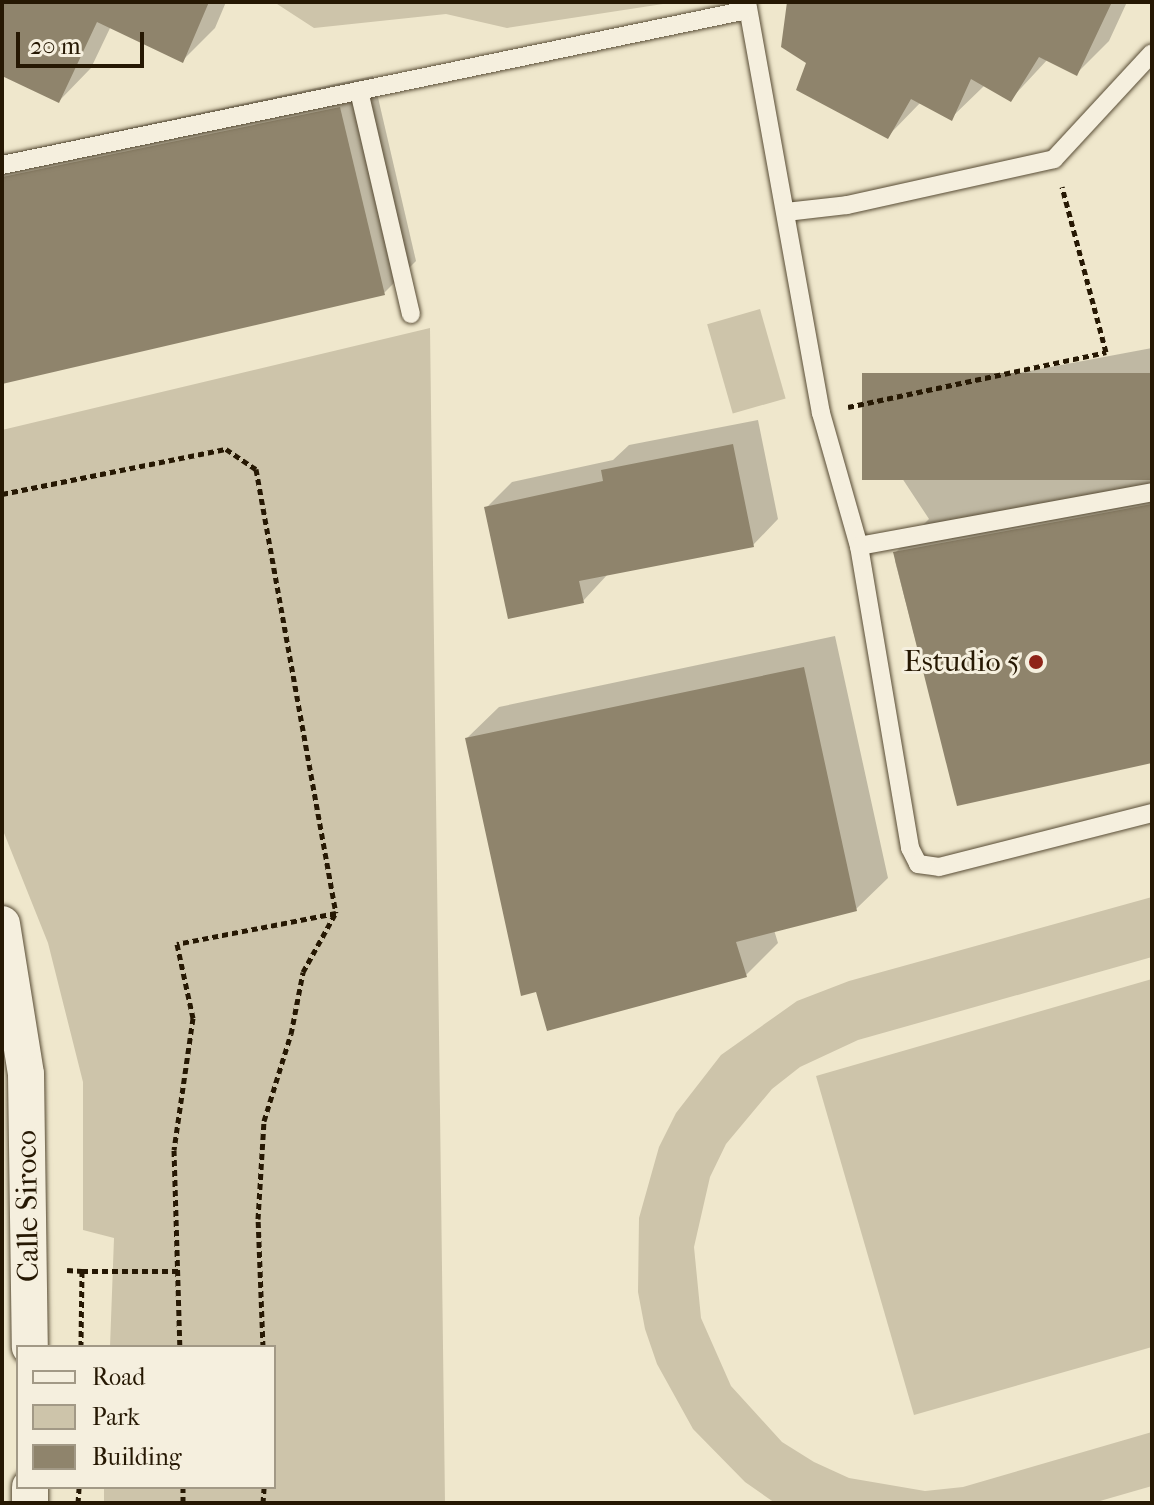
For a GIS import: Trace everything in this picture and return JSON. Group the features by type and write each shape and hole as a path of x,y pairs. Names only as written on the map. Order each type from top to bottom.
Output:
{"street":[{"name":"Calle Siroco","path":"2,924 26,1074 30,1345"}],"lane":[{"path":"2,165 747,6 821,413 859,546 910,848 918,864 939,867 1152,813"},
{"path":"786,212 847,205 1054,159 1152,53"},
{"path":"359,91 411,314"},
{"path":"859,546 1152,492"}],"path":[{"path":"821,413 1106,352 1054,159"},
{"path":"2,494 226,449 256,469 336,913 303,972 291,1034 264,1121 258,1219 263,1345"},
{"path":"180,1345 174,1150 193,1018 177,944 336,913"},
{"path":"82,1271 179,1271"}],"green space":[{"path":"274,2 676,2 507,28 446,14 314,28"},
{"path":"760,309 786,398 733,414 707,324"},
{"path":"430,328 445,1503 104,1503 104,1489 276,1489 276,1345 110,1345 114,1238 83,1230 83,1082 48,943 2,828 2,430"},
{"path":"1152,897 1152,957 858,1040 800,1067 772,1089 726,1144 710,1177 694,1247 701,1318 731,1386 782,1442 814,1462 849,1478 925,1491 963,1487 1152,1432 1152,1486 1093,1503 775,1503 745,1482 693,1429 657,1364 645,1329 638,1292 639,1218 659,1147 676,1113 721,1055 797,1001 849,981"},
{"path":"1152,979 1152,1347 914,1415 816,1076"}],"building":[{"path":"2,2 209,2 183,63 97,22 59,103 2,76"},
{"path":"787,2 1112,2 1077,76 1039,57 1011,102 971,79 952,121 911,99 888,139 796,90 806,63 781,47"},
{"path":"340,107 385,295 2,384 2,177"},
{"path":"862,373 1152,373 1152,480 862,480"},
{"path":"733,444 754,547 579,581 584,603 508,619 484,507 603,481 601,470"},
{"name":"Estudio 5","path":"1152,504 1152,763 957,806 893,552"},
{"path":"804,667 857,911 736,942 747,977 547,1031 536,992 521,996 465,738"}],"place":[{"name":"Estudio 5","path":"1036,662"}]}
